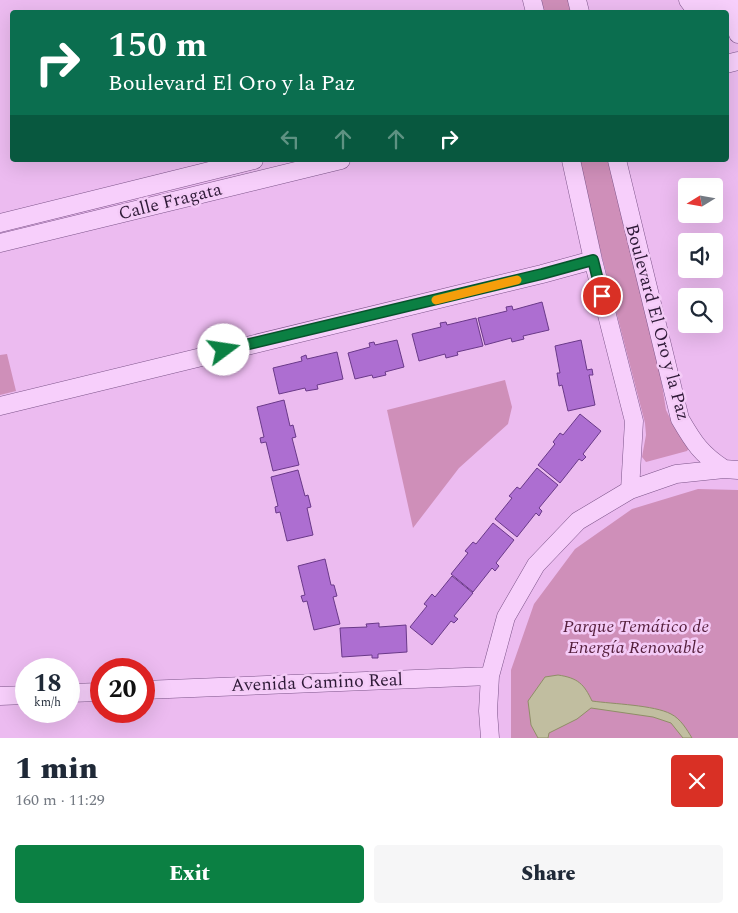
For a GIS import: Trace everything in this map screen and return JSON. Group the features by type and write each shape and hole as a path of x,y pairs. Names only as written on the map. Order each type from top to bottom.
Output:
{"street":[{"path":"688,0 696,8 703,10"},
{"path":"710,10 730,4 738,34"},
{"name":"Calle Fragata","path":"0,223 245,162"},
{"name":"Calle Fragata","path":"0,243 333,162"},
{"path":"571,162 593,260 634,421 630,490"},
{"name":"Boulevard El Oro y la Paz","path":"616,162 680,420 706,457 731,469"},
{"path":"0,406 593,260"},
{"path":"490,738 488,712 490,676 506,617 536,565 578,521 630,490 676,474 731,469"},
{"name":"Avenida Camino Real","path":"155,690 490,676"},
{"path":"0,696 15,695"}],"green space":[{"path":"536,0 568,0 571,10 539,10"},
{"path":"578,162 609,162 658,359 666,410 676,430 689,448 687,451 646,462 642,457 646,435 645,423"},
{"path":"7,354 16,391 0,395 0,355"},
{"path":"505,380 512,407 508,424 459,468 413,528 387,410"},
{"name":"Parque Temático de Energía Renovable","path":"698,489 738,490 738,738 511,738 511,670 534,604 575,549 632,509"}],"shaded area":[{"path":"558,675 571,678 580,683 592,701 644,707 671,714 681,722 692,738 683,738 671,723 653,717 591,708 577,719 549,733 548,738 538,738 531,725 528,701 545,677"}],"building":[{"path":"542,302 549,330 523,336 524,339 512,342 511,338 485,345 478,318 507,311 506,307 512,306 513,310"},
{"path":"476,318 483,346 457,352 458,355 446,358 445,354 419,361 412,334 441,327 440,323 446,322 447,325"},
{"path":"397,340 404,367 385,372 386,375 373,378 372,375 355,379 348,353 370,347 369,343 374,342 375,345"},
{"path":"581,340 587,370 592,369 593,375 589,375 595,405 568,411 562,385 559,386 557,373 560,373 555,346"},
{"path":"337,352 343,379 317,385 318,389 306,391 305,388 279,394 273,368 302,361 301,357 306,355 307,359"},
{"path":"284,400 290,426 293,425 296,437 292,438 299,465 273,471 266,442 261,443 260,438 264,437 257,407"},
{"path":"580,414 601,431 583,454 586,457 582,461 579,459 560,483 538,465 555,444 553,442 560,433 563,435"},
{"path":"537,468 558,485 539,508 542,511 539,516 536,513 517,537 495,519 512,498 509,496 517,487 520,489"},
{"path":"298,470 305,496 308,495 311,507 307,508 313,535 287,541 280,512 276,513 275,507 278,506 271,477"},
{"path":"493,523 514,540 496,563 499,566 495,571 492,568 473,592 451,574 468,553 465,551 473,542 476,544"},
{"path":"325,559 331,585 334,585 337,596 333,597 340,624 314,630 307,601 303,602 301,596 305,595 298,566"},
{"path":"452,576 473,593 454,616 458,619 454,623 451,621 432,645 410,627 427,606 424,604 432,594 435,597"},
{"path":"379,623 379,627 406,625 407,652 378,654 378,658 372,658 372,655 342,657 340,628 367,627 366,624"}],"slow traffic":[{"path":"436,300 517,280"}],"route":[{"path":"224,350 542,274 593,260 602,296"}]}
